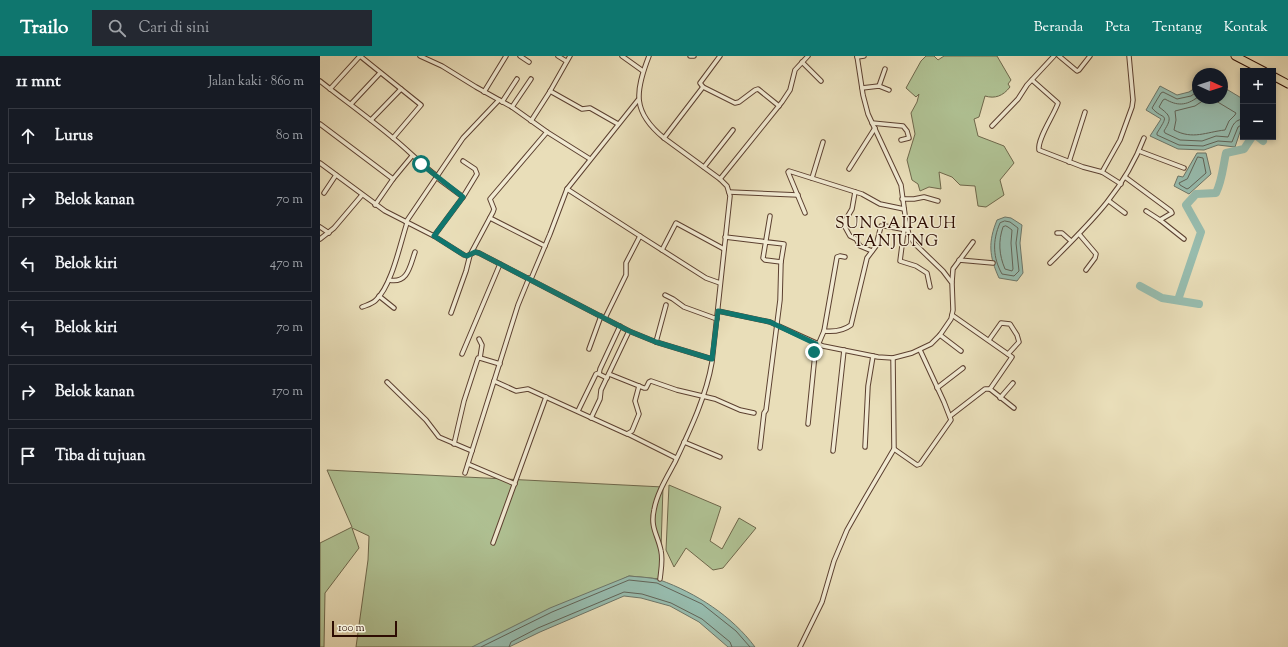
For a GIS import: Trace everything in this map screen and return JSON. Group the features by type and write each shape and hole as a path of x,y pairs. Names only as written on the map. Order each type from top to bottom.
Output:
{"highway":[{"path":"1237,56 1259,68"},
{"path":"1276,78 1288,84"}],"street":[{"path":"330,89 360,56 421,106 393,138"},
{"path":"420,56 442,66 484,92 512,107 547,132 590,159"},
{"path":"484,92 506,56"},
{"path":"520,56 530,62"},
{"path":"558,56 566,61"},
{"path":"531,121 570,56"},
{"path":"622,56 643,71"},
{"path":"649,56 643,71 640,86 638,100 641,110 656,132 720,179 727,186 730,198 718,311 708,381 684,442 658,498 652,518 655,533 662,552 660,579"},
{"path":"720,56 700,83 703,87 732,103 738,102 754,90 758,89 779,106"},
{"path":"720,179 779,106 790,90 794,73 808,56"},
{"path":"864,56 857,57 868,114 900,183 906,230 900,261 916,266 926,273 930,287"},
{"path":"992,126 1018,99 1023,90 1054,56"},
{"path":"1059,56 1077,71 1090,56"},
{"path":"1102,172 1120,140 1132,107 1133,100 1129,56"},
{"path":"802,62 821,81"},
{"path":"879,86 885,69"},
{"path":"351,104 380,73"},
{"path":"362,307 371,304 379,296 389,280 406,222 436,176 463,138 500,101 517,79"},
{"path":"512,107 531,79"},
{"path":"1032,80 1058,103 1043,134 1038,148 1040,151 1102,172 1121,184"},
{"path":"320,81 371,120 421,164 463,197"},
{"path":"862,88 879,86 889,90"},
{"path":"664,138 703,87"},
{"path":"371,120 401,89"},
{"path":"550,91 582,109 590,108 618,124"},
{"path":"465,473 518,305 545,246 567,188 638,100"},
{"path":"1069,162 1085,112"},
{"path":"872,123 903,126 907,131 908,138 901,140"},
{"path":"320,124 393,179"},
{"path":"850,169 874,128"},
{"path":"704,167 733,130"},
{"path":"452,313 468,266 470,255 494,209 490,199 547,132"},
{"path":"1050,263 1109,201 1126,177 1144,138"},
{"path":"812,178 824,142"},
{"path":"1139,151 1184,168"},
{"path":"376,205 393,179 412,156"},
{"path":"434,236 463,197 477,172 463,160"},
{"path":"320,164 376,205 434,236 461,254 467,256 476,252 629,331 656,342 712,359"},
{"path":"805,213 788,171 855,192 880,204 904,209"},
{"path":"324,193 336,175"},
{"path":"1126,177 1171,211 1171,214 1160,220"},
{"path":"567,188 706,278 720,283"},
{"path":"729,192 798,195"},
{"path":"855,192 852,209 845,221 845,227 850,236 856,239 860,246 872,251"},
{"path":"320,239 329,233 362,195"},
{"path":"902,199 924,197 938,201"},
{"path":"1109,201 1125,213"},
{"path":"1146,211 1184,239"},
{"path":"770,216 764,259 781,262"},
{"path":"490,218 545,246"},
{"path":"662,250 676,223 724,249"},
{"path":"824,331 834,332 851,325 868,258 876,246 881,226 906,230"},
{"path":"320,227 329,233"},
{"path":"906,230 912,241 938,265 952,283"},
{"path":"1057,233 1062,233 1071,241"},
{"path":"1078,234 1096,254 1095,258 1086,270"},
{"path":"605,318 626,275 626,264 640,236"},
{"path":"725,237 784,244 781,262 780,300 760,448"},
{"path":"718,311 764,320 817,344 872,356 893,358 920,350 933,343 940,335 952,315 953,269 973,242"},
{"path":"389,280 396,281 403,278 409,270 415,252"},
{"path":"808,424 817,344 824,331 837,257 845,257"},
{"path":"959,260 993,263"},
{"path":"462,354 500,264"},
{"path":"666,295 684,307 717,319"},
{"path":"379,296 394,308"},
{"path":"656,342 666,305"},
{"path":"952,315 1012,357 990,389"},
{"path":"588,349 601,316"},
{"path":"989,340 1001,323 1010,324 1017,335 1019,342 1008,354"},
{"path":"578,412 596,374 599,373 620,326"},
{"path":"591,418 600,399 601,390 629,331"},
{"path":"940,335 961,351"},
{"path":"454,444 464,401 478,358 480,358 482,345 479,340"},
{"path":"833,451 844,350"},
{"path":"894,450 917,465 920,464 951,420 920,350"},
{"path":"865,447 868,386 872,356"},
{"path":"480,358 500,364"},
{"path":"800,647 822,602 834,561 847,530 894,450 893,358"},
{"path":"937,388 963,368"},
{"path":"599,373 645,388 649,382 652,381 677,390 715,399 740,410 754,413"},
{"path":"494,381 516,390 526,389 546,397 628,434 676,458"},
{"path":"387,382 422,416 439,437 472,451"},
{"path":"1000,398 1013,383"},
{"path":"628,434 632,431 639,414 635,401 639,386"},
{"path":"950,416 985,389 990,389 1014,408"},
{"path":"493,543 546,397"},
{"path":"684,442 720,457"},
{"path":"468,464 515,484"}],"shaded area":[{"path":"926,56 934,56 938,60 944,56 997,56 1011,80 1008,84 1010,87 1002,95 995,97 985,96 979,117 974,119 978,136 1004,146 1014,163 1000,180 1004,195 986,207 978,206 975,186 960,185 952,177 939,172 941,189 929,187 920,191 918,184 912,180 907,160 915,134 911,113 917,102 919,94 916,97 906,88 921,61"},
{"path":"327,470 663,487 660,579 629,576 477,647 356,647 368,560 369,536 352,528 359,548 325,593 324,647 320,647 320,543 352,527"},
{"path":"669,485 721,507 710,541 722,549 739,518 756,528 723,568 713,570 686,548 674,567 666,550"}],"water":[{"path":"1160,86 1177,95 1192,90 1192,104 1228,104 1228,90 1240,97 1240,132 1235,147 1218,145 1204,150 1178,149 1150,136 1161,119 1146,110"},
{"path":"1197,153 1206,153 1211,174 1189,194 1174,186 1178,176 1183,177"},
{"path":"1005,217 1011,218 1022,225 1020,243 1023,273 1017,281 999,278 993,263 991,249 992,235 997,220"},
{"path":"629,576 660,580 700,599 736,625 755,647 728,647 699,622 670,606 641,598 624,596 509,647 472,647 550,608"}],"waterway":[{"path":"1178,300 1201,232 1186,205 1196,194 1216,193 1221,179 1226,153 1244,149 1250,140"},
{"path":"1140,286 1162,298 1199,304"}],"district":[{"name":"SUNGAIPAUH TANJUNG","path":"896,231"}],"route":[{"path":"421,164 463,197 434,236 461,254 467,256 475,252 479,253 629,331 656,342 712,359 718,311 774,323 816,344 814,352"}]}
